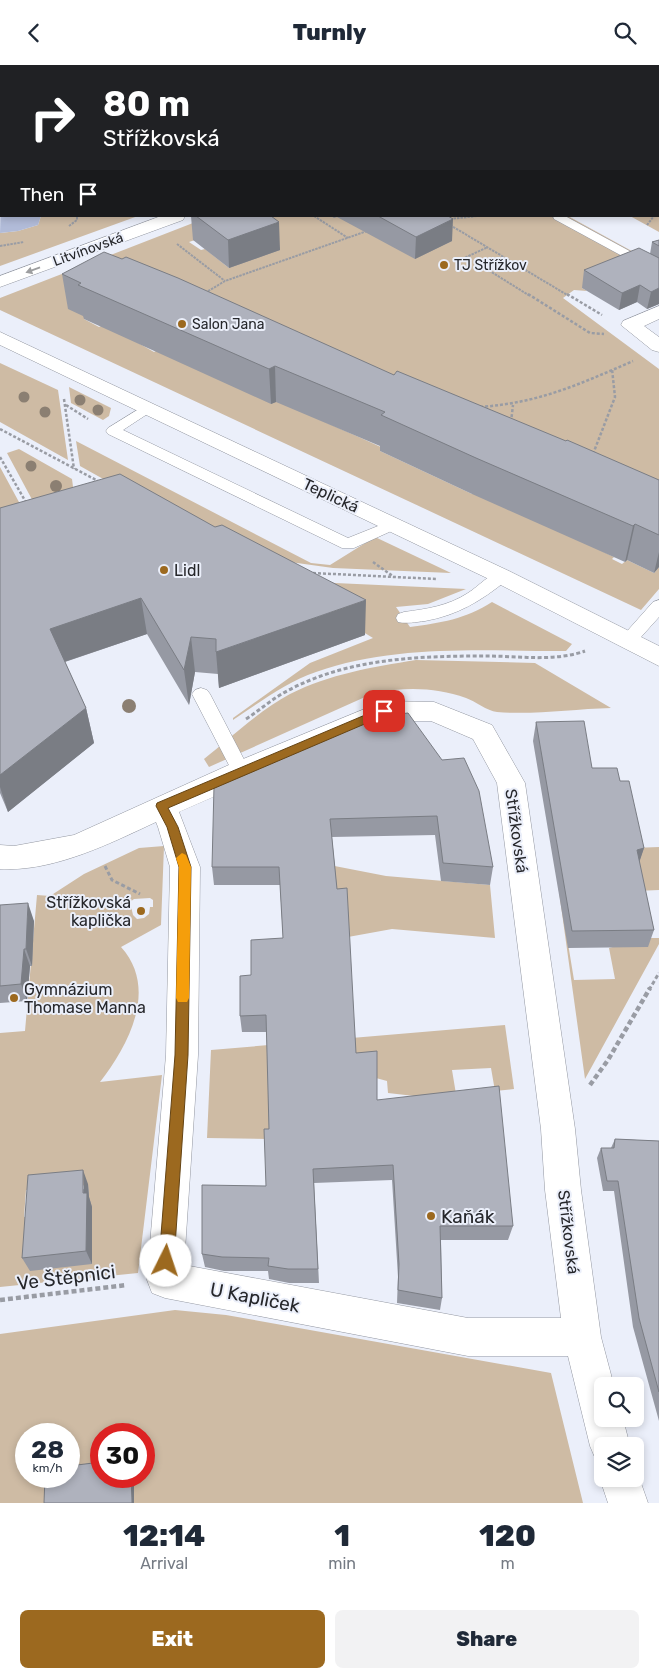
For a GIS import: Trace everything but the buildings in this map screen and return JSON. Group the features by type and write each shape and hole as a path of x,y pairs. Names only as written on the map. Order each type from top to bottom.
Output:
{"street":[{"name":"Litvínovská","path":"0,282 174,217"},
{"path":"659,312 630,325 659,346"},
{"name":"Teplická","path":"0,338 393,525 492,584 659,657"},
{"name":"Střížkovská","path":"0,857 14,858 79,845 162,806 384,711 434,712 483,732 511,783 558,1129 563,1190 582,1337 594,1383"},
{"path":"162,806 172,827 185,867 182,1055 165,1280"},
{"name":"U Kapliček","path":"165,1280 468,1337 582,1337"},
{"path":"623,1487 628,1503"}],"lane":[{"path":"558,217 659,272"},
{"path":"147,408 113,431 348,544 393,525"},
{"path":"404,617 449,611 467,604 492,584"},
{"path":"627,642 659,606"},
{"path":"201,694 242,771"}],"path":[{"path":"316,217 348,238"},
{"path":"468,217 442,220 607,319 630,325"},
{"path":"647,225 653,217"},
{"path":"449,228 458,230"},
{"path":"200,296 225,281 373,229"},
{"path":"175,243 225,281"},
{"path":"462,259 488,247"},
{"path":"477,263 590,333 605,334 630,325"},
{"path":"474,407 513,405 560,393 636,359"},
{"path":"592,459 615,397 612,369"},
{"path":"64,397 74,469"},
{"path":"511,425 513,405"},
{"path":"0,429 99,482"},
{"path":"0,457 29,509"},
{"path":"311,573 459,579 492,584"},
{"path":"223,736 286,691 322,675 347,668 416,656 577,655 588,649 580,645"},
{"path":"102,859 112,880 140,894"},
{"path":"586,1090 608,1060 659,973"},
{"name":"Ve Štěpnici","path":"0,1300 165,1280"}],"shaded area":[{"path":"41,217 135,217 0,266 0,233 18,231 38,225"},
{"path":"208,217 570,217 659,266 582,288 587,291 574,290 563,298 659,369 659,505 86,317 84,319 99,327 105,324 154,352 160,349 361,438 383,448 380,451 472,494 478,490 614,557 612,559 622,564 627,560 654,573 659,567 659,589 641,610 0,310 0,298","holes":["239,225 229,268 205,249 201,250 189,242"]},
{"path":"632,217 659,217 659,232"},
{"path":"0,363 58,390 68,460 0,422"},
{"path":"69,387 111,408 109,416 103,420 71,403"},
{"path":"76,441 311,563 330,565 375,537 451,573 333,568 239,555 80,466"},
{"path":"19,449 72,479 76,510 43,520 7,453"},
{"path":"0,467 26,515 0,531"},
{"path":"266,573 335,583 466,589 428,604 396,607 410,627 442,622 463,616 492,602 572,644 566,651 440,651 408,653 346,663 294,681 233,720 233,718 310,663 373,638"},
{"path":"416,660 535,663 611,708 497,712 455,694 420,689 386,691 374,693 209,767 204,759 256,716 290,694 336,676"},
{"path":"164,846 161,925 121,947 132,963 138,981 138,999 129,1035 100,1082 162,1075 138,1273 0,1287 0,1033 25,1031 37,895 50,896 84,874 139,848","holes":["150,898 153,900 153,907 150,907 149,914 144,918 137,919 133,915 130,902 134,899","88,1185 89,1207 92,1207 92,1264 33,1216 24,1217 26,1190"]},
{"path":"659,847 659,890 636,891 633,848"},
{"path":"314,862 386,876 490,885 495,938 392,929 348,937"},
{"path":"556,870 574,980 615,979 609,948 646,938 659,938 659,944 585,1079"},
{"path":"505,1025 514,1089 495,1091 491,1068 452,1070 456,1094 423,1097 388,1093 387,1081 376,1078 270,1139 207,1138 211,1050"},
{"path":"175,1310 226,1315 551,1373 583,1503 134,1503 134,1488 155,1488 155,1423 90,1423 90,1468 80,1470 80,1423 15,1423 15,1488 49,1488 48,1503 0,1503 0,1334"}],"water":[{"path":"0,217 41,217 38,225 18,231 0,233"}],"slow traffic":[{"path":"182,858 185,867 183,998"}],"place":[{"name":"TJ Střížkov","path":"444,265"},
{"name":"Salon Jana","path":"182,324"},
{"name":"Lidl","path":"164,570"},
{"name":"Střížkovská kaplička","path":"141,911"},
{"name":"Gymnázium Thomase Manna","path":"14,998"},
{"name":"Kaňák","path":"431,1216"}],"route":[{"path":"166,1261 182,1055 185,867 172,827 162,806 384,711"}]}
